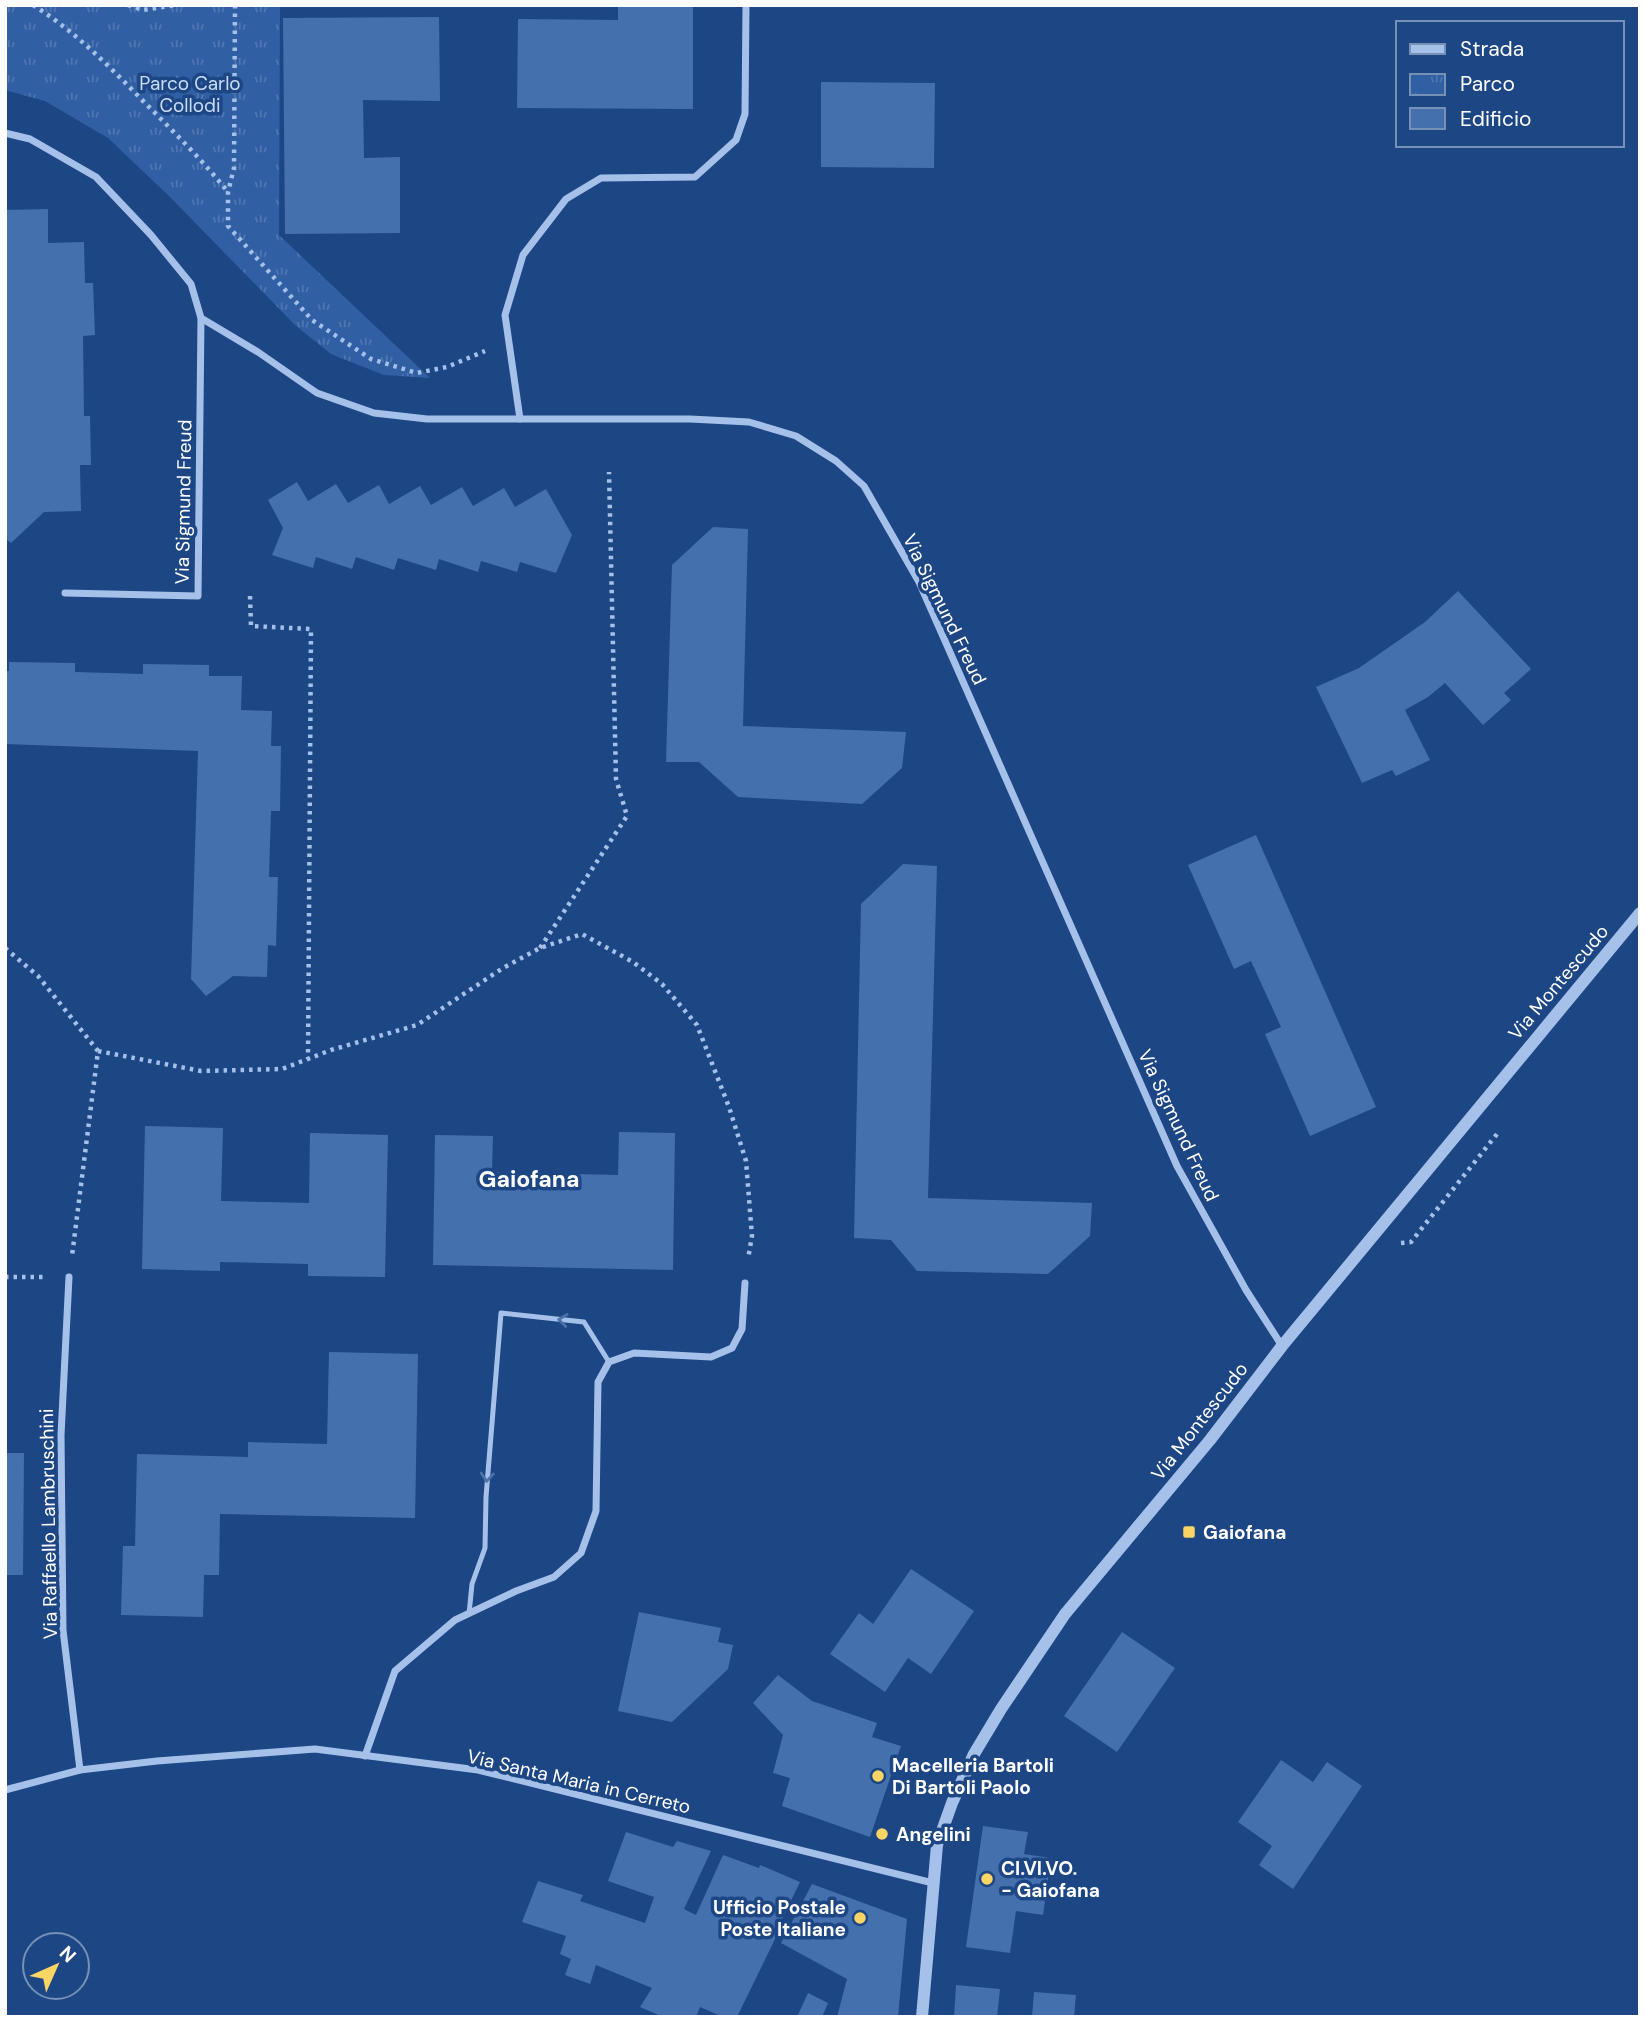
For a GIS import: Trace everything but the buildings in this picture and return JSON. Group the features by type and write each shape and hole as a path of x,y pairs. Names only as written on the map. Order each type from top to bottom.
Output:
{"street":[{"path":"520,419 505,315 523,256 566,199 601,178 695,177 736,140 745,114 746,5"},
{"name":"Via Sigmund Freud","path":"5,133 30,139 96,177 150,235 191,285 201,318 198,596 65,593"},
{"name":"Via Sigmund Freud","path":"201,318 258,352 317,393 374,414 427,419 690,419 749,422 796,436 836,461 864,486 919,582 1177,1166 1246,1290 1282,1346"},
{"name":"Via Montescudo","path":"922,2017 937,1845 974,1754 1001,1709 1065,1614 1210,1440 1282,1346 1640,913"},
{"name":"Via Raffaello Lambruschini","path":"69,1277 61,1435 63,1630 80,1770"},
{"path":"365,1756 395,1671 455,1620 516,1591 554,1577 581,1553 596,1511 598,1382 609,1362 634,1353 711,1357 732,1348 742,1329 744,1283"},
{"name":"Via Santa Maria in Cerreto","path":"5,1790 80,1770 157,1761 315,1749 478,1770 933,1884"}],"lane":[{"path":"469,1614 472,1584 485,1548 486,1497 501,1313 584,1322 609,1362"}],"path":[{"path":"33,5 55,19 94,52 228,192"},
{"path":"128,5 143,10 177,5"},
{"path":"235,5 234,168 228,192 228,226 313,320 371,359 417,373 447,367 509,341"},
{"path":"540,948 627,816 617,779 609,472"},
{"path":"250,596 251,626 311,629 308,1059"},
{"path":"5,948 38,976 98,1051 201,1071 282,1069 331,1050 416,1025 503,968 540,948 582,934 633,962 662,984 698,1025 746,1161 752,1237 744,1283"},
{"path":"5,1277 69,1277 98,1051"}],"green space":[{"name":"Parco Carlo Collodi","path":"5,5 280,5 279,235 430,378 384,375 331,354 295,325 169,196 108,138 45,101 5,90"}],"place":[{"name":"Gaiofana","path":"1189,1532"},
{"name":"Macelleria Bartoli Di Bartoli Paolo","path":"878,1776"},
{"name":"Angelini","path":"882,1834"},
{"name":"CI.VI.VO. - Gaiofana","path":"987,1879"},
{"name":"Ufficio Postale Poste Italiane","path":"860,1918"}],"district":[{"name":"Gaiofana","path":"529,1179"}]}
